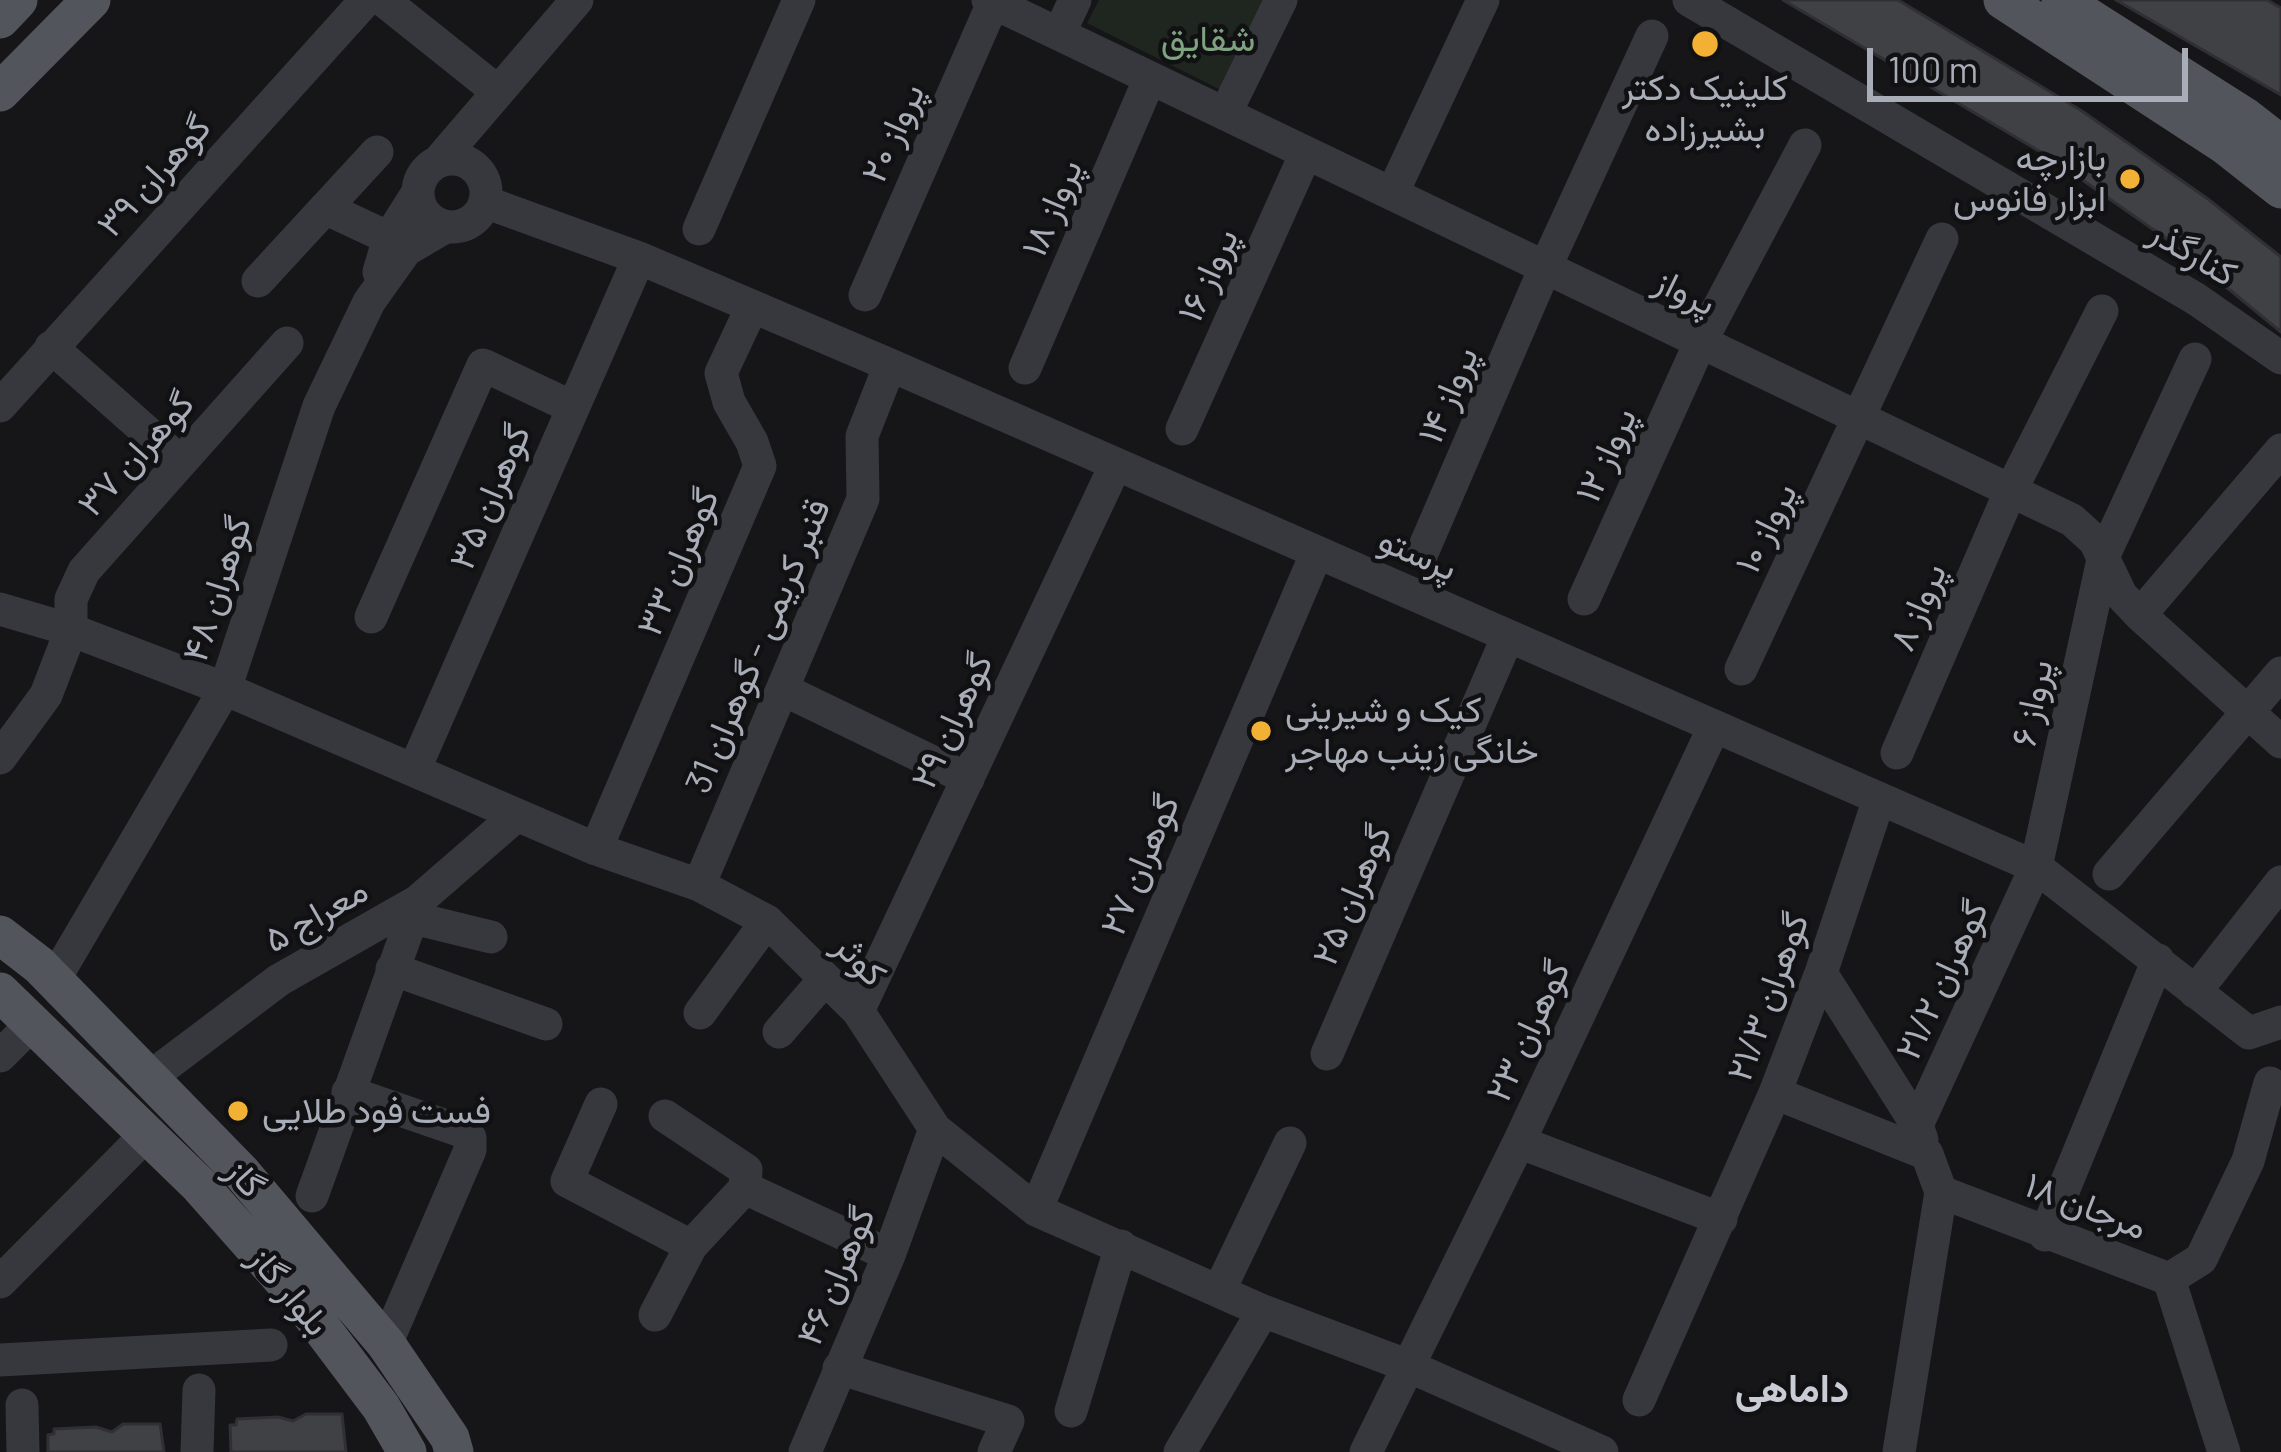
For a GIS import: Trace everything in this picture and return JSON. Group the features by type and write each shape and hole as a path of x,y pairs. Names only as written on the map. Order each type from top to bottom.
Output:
{"main road":[{"path":"0,19 18,0"},
{"path":"0,92 91,0"},
{"path":"2003,0 2225,145 2281,189"},
{"path":"2061,0 2281,145"},
{"name":"گاز","path":"0,935 54,980 241,1172 386,1344 450,1438 454,1452"},
{"name":"بلوار گاز","path":"0,992 199,1185 298,1298 381,1407 407,1452"}],"street":[{"name":"گوهران ۳۹","path":"0,406 366,0"},
{"path":"383,0 497,91"},
{"path":"369,302 389,238 424,174 577,0"},
{"path":"699,230 799,0"},
{"path":"1059,34 1076,0"},
{"path":"1225,114 1281,0"},
{"path":"1392,194 1483,0"},
{"name":"کنارگذر","path":"1688,0 2196,299 2281,358"},
{"name":"پرواز","path":"990,1 2072,520 2095,541 2122,595 2140,615 2281,742"},
{"name":"پرواز ۲۰","path":"865,295 990,1"},
{"name":"پرواز ۱۴","path":"1422,553 1652,36"},
{"name":"پرواز ۱۸","path":"1025,368 1150,78"},
{"path":"418,192 425,214 445,227 462,226 477,217 483,187 483,119 497,91"},
{"name":"پرواز ۱۲","path":"1584,599 1700,343 1805,145"},
{"path":"258,281 376,152"},
{"name":"پرواز ۱۶","path":"1182,429 1306,153"},
{"path":"438,162 469,163 483,187"},
{"name":"پرستو","path":"483,187 2036,867 2195,992 2265,1027"},
{"path":"325,208 389,238"},
{"name":"گوهران ۴۸","path":"54,980 225,688 319,406 369,302 406,250 445,227"},
{"name":"پرواز ۱۰","path":"1741,669 1942,239"},
{"name":"گوهران ۳۵","path":"415,768 639,258"},
{"name":"گوهران ۳۳","path":"596,849 760,466 729,402 721,373 752,307"},
{"name":"پرواز ۸","path":"1897,753 2010,492 2102,311"},
{"name":"گوهران ۳۷","path":"0,758 46,695 71,630 71,599 84,571 287,343"},
{"path":"51,347 181,463"},
{"name":"پرواز ۶","path":"2036,867 2104,555 2194,358"},
{"path":"371,616 483,365 572,407"},
{"name":"قنبر کریمی - گوهران 31","path":"698,885 863,499 862,436 890,365"},
{"path":"2140,615 2281,451"},
{"name":"گوهران ۲۹","path":"858,1012 1116,464"},
{"name":"گوهران ۲۷","path":"1036,1210 1316,552"},
{"name":"کوثر","path":"0,609 71,630 225,688 596,849 698,885 766,921 858,1012 934,1130 1036,1210 1263,1311 1406,1365 1589,1449"},
{"name":"گوهران ۲۵","path":"1327,1054 1508,636"},
{"path":"2109,874 2281,673"},
{"path":"784,690 968,779"},
{"name":"گوهران ۲۳","path":"1366,1452 1519,1142 1714,727"},
{"name":"گوهران ۲۱/۳","path":"1639,1400 1775,1094 1879,799"},
{"name":"معراج ۵","path":"149,1078 278,980 416,909 517,814"},
{"name":"گوهران ۲۱/۲","path":"1922,1140 2036,867"},
{"path":"2195,992 2281,882"},
{"path":"311,1196 416,909 491,937"},
{"path":"700,1012 766,921"},
{"path":"2045,1234 2158,960"},
{"path":"392,969 546,1024"},
{"path":"1821,973 1922,1140 1941,1192 1899,1452"},
{"path":"779,1032 825,979"},
{"path":"0,1056 34,1022"},
{"path":"2169,1279 2201,1259 2276,1098 2265,1027"},
{"path":"348,1091 470,1138 470,1150 386,1344"},
{"path":"1775,1094 1922,1140"},
{"path":"601,1104 567,1181 692,1246"},
{"path":"655,1316 692,1246 745,1188 746,1170 665,1116"},
{"name":"گوهران ۴۶","path":"805,1452 889,1255 934,1130"},
{"path":"0,1282 146,1135"},
{"path":"1519,1142 1720,1219"},
{"path":"1220,1291 1290,1143"},
{"path":"745,1188 889,1255"},
{"name":"مرجان ۱۸","path":"1941,1192 2169,1279 2224,1452"},
{"path":"1071,1411 1121,1246"},
{"path":"1180,1452 1263,1311"},
{"path":"0,1360 271,1345"},
{"path":"839,1368 1001,1437"},
{"path":"197,1452 199,1390"},
{"path":"22,1405 23,1452"}],"green space":[{"name":"شقایق","path":"1099,0 1269,0 1225,92 1087,23"}],"building":[{"name":"بازارچه ابزار فانوس","path":"1783,0 1898,0 2082,111 2281,257 2281,332 2174,244 2051,158"},
{"path":"2116,0 2267,0 2281,8 2281,95"},
{"path":"306,1414 342,1414 346,1452 231,1452 230,1425 236,1425 237,1419 293,1421"},
{"path":"123,1424 160,1424 164,1452 48,1452 48,1435 54,1429 96,1427 112,1432"}],"place":[{"name":"کلینیک دکتر بشیرزاده","path":"1705,44"},
{"name":"بازارچه ابزار فانوس","path":"2130,179"},
{"name":"کیک و شیرینی خانگی زینب مهاجر","path":"1261,731"},
{"name":"فست فود طلایی","path":"238,1111"}],"district":[{"name":"داماهی","path":"1792,1389"}]}
